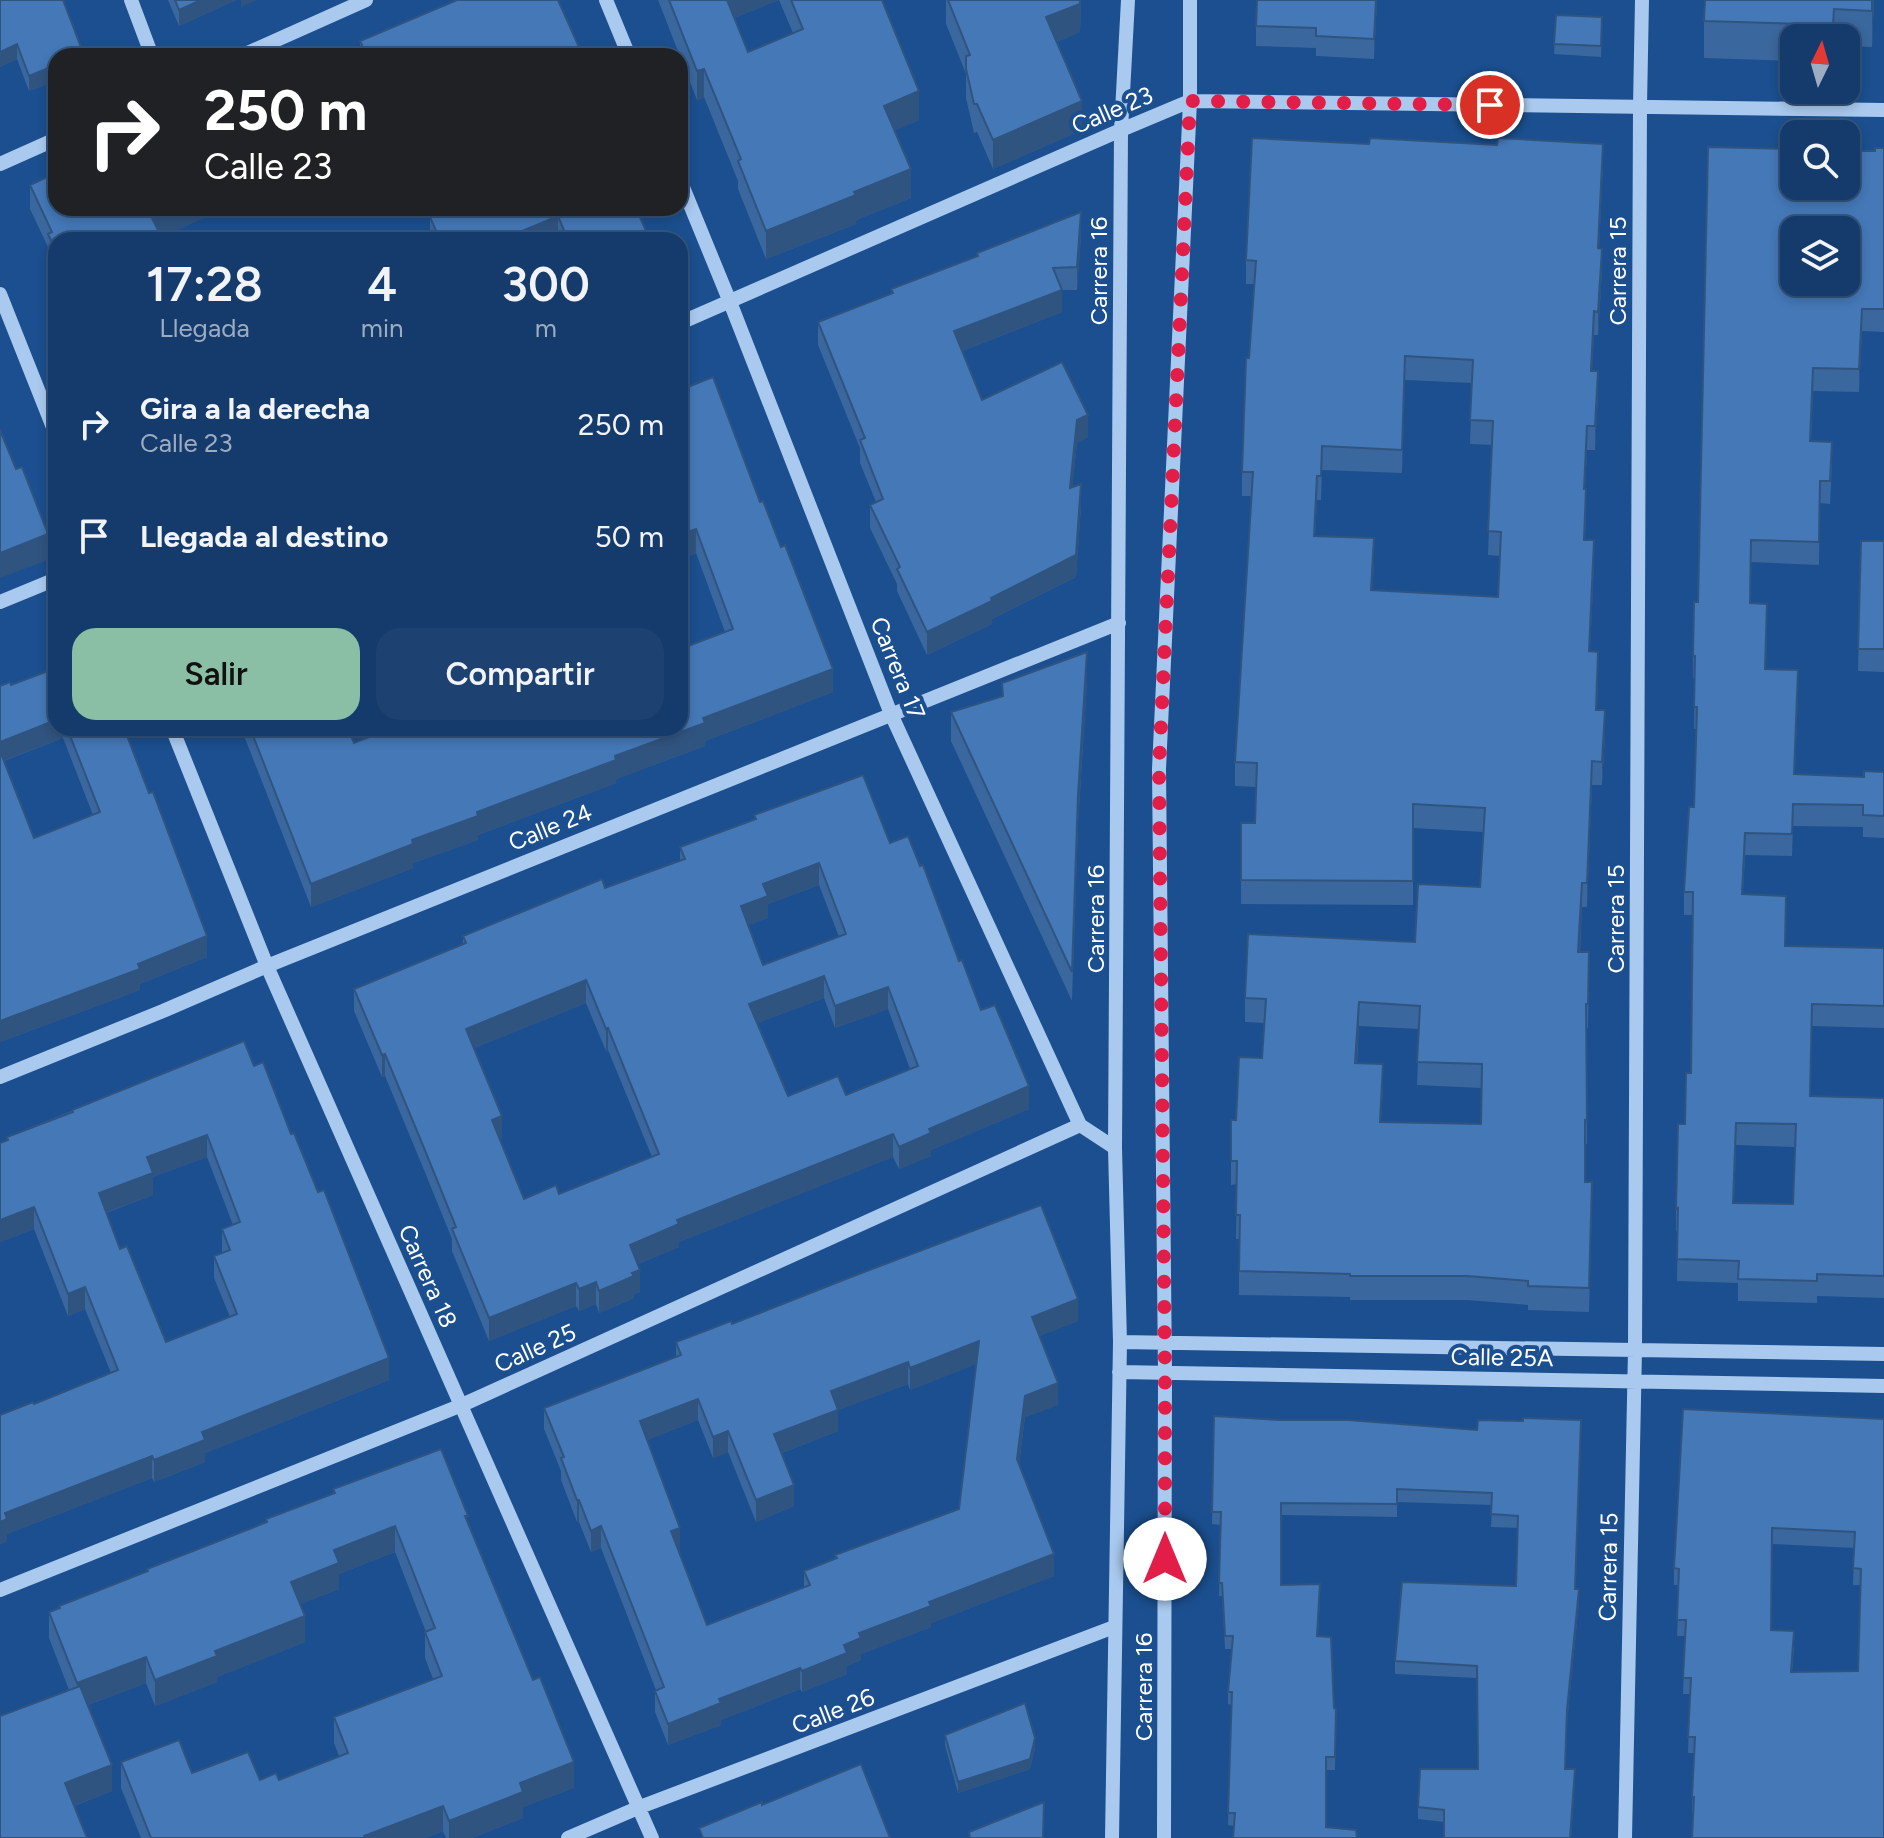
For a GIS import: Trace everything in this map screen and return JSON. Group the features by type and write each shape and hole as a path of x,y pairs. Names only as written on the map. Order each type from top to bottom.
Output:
{"street":[{"path":"131,0 149,48"},
{"path":"259,48 366,0"},
{"path":"606,0 626,48"},
{"name":"Carrera 16","path":"1112,1838 1120,1342 1115,1148 1121,130 1128,0"},
{"name":"Carrera 16","path":"1164,1838 1165,1343 1159,769 1190,101 1190,0"},
{"name":"Carrera 15","path":"1625,1838 1635,1350 1642,0"},
{"name":"Calle 23","path":"688,320 1190,101 1884,110"},
{"path":"0,164 48,143"},
{"name":"Carrera 17","path":"688,200 891,714 1080,1125"},
{"path":"0,294 48,415"},
{"path":"0,602 48,582"},
{"name":"Calle 24","path":"0,1077 267,966 1119,623"},
{"name":"Carrera 18","path":"175,736 267,966 652,1838"},
{"path":"1080,1125 1115,1148"},
{"name":"Calle 25","path":"0,1590 462,1405 1080,1125"},
{"name":"Calle 25A","path":"1120,1342 1884,1354"},
{"name":"Calle 25A","path":"1119,1372 1884,1386"},
{"name":"Calle 26","path":"568,1838 640,1807 1114,1627"}],"building":[{"path":"0,0 63,0 81,48 48,48 48,68 29,76 17,44 0,52"},
{"path":"175,0 201,0 179,10"},
{"path":"457,0 558,0 579,48 363,48 360,41"},
{"path":"669,0 727,0 748,52 803,29 791,0 882,0 919,91 884,106 911,169 766,231 704,69 697,71"},
{"path":"948,0 1080,0 1080,4 1046,17 1082,101 993,140 977,104 974,104 966,69 966,56 970,55"},
{"path":"1257,0 1376,0 1374,39 1316,36 1316,28 1256,26"},
{"path":"1705,0 1872,0 1872,11 1834,9 1833,24 1704,21"},
{"path":"1556,15 1602,17 1601,46 1554,44"},
{"path":"1252,138 1369,144 1370,138 1497,145 1498,138 1603,144 1598,248 1602,249 1598,312 1594,311 1591,371 1598,371 1595,426 1587,426 1584,540 1594,540 1589,651 1598,652 1596,710 1605,710 1602,762 1592,761 1587,883 1582,883 1578,952 1589,952 1585,1182 1592,1182 1589,1288 1528,1286 1528,1281 1467,1276 1350,1276 1239,1271 1240,1215 1236,1215 1237,1161 1231,1161 1231,1120 1236,1120 1239,1057 1262,1058 1266,999 1245,998 1248,934 1415,942 1418,884 1480,887 1485,808 1413,804 1413,881 1241,880 1241,823 1255,823 1257,763 1235,762 1253,472 1242,472 1246,358 1249,358 1256,261 1246,260","holes":["1405,356 1473,360 1470,420 1493,421 1488,531 1501,532 1498,597 1371,590 1374,538 1314,536 1322,446 1402,450","1359,1002 1420,1006 1417,1062 1482,1064 1481,1124 1380,1122 1383,1064 1355,1063"]},
{"path":"1708,147 1780,149 1780,200 1860,200 1860,151 1884,148 1884,309 1862,309 1859,369 1813,368 1810,441 1832,442 1830,481 1820,481 1819,542 1751,540 1750,603 1767,604 1765,669 1798,670 1794,774 1864,777 1864,771 1884,772 1884,816 1863,815 1863,805 1793,804 1792,834 1745,833 1742,894 1786,896 1785,946 1884,948 1884,1006 1812,1004 1810,1096 1884,1098 1884,1276 1817,1274 1817,1281 1738,1279 1739,1261 1677,1259 1678,1124 1685,1124 1686,1073 1691,1073 1693,892 1684,892 1689,807 1694,807 1697,707 1694,707 1694,602 1698,602","holes":["1736,1123 1796,1124 1793,1204 1733,1203"]},
{"path":"48,177 48,216 156,216 152,218 159,232 52,232 30,185"},
{"path":"1081,212 1077,267 1053,268 1062,290 954,331 982,400 1062,362 1088,415 1077,420 1070,488 1081,484 1076,555 927,632 870,505 883,499 860,440 865,438 818,322"},
{"path":"558,216 520,232 437,232 430,217"},
{"path":"558,216 640,216 646,232 565,232"},
{"path":"713,377 760,502 763,501 781,547 785,545 833,669 703,718 705,723 688,729 688,646 733,629 696,529 688,532 688,387"},
{"path":"0,430 16,469 22,467 48,534 0,553"},
{"path":"1861,541 1884,541 1884,649 1858,649"},
{"path":"1087,652 1072,972 951,712 1003,696 1002,683"},
{"path":"48,671 48,723 0,742 0,686 10,682 11,685"},
{"path":"70,736 127,736 149,793 153,792 207,936 138,964 140,969 0,1021 0,751 34,838 100,812"},
{"path":"253,736 351,736 354,743 372,736 670,736 615,756 616,760 477,812 478,816 412,840 413,844 311,884"},
{"path":"863,775 890,843 908,836 920,866 923,865 981,1010 995,1005 1029,1086 929,1129 931,1133 899,1147 893,1134 677,1220 679,1224 630,1245 640,1270 632,1273 634,1276 599,1291 596,1282 579,1289 576,1283 489,1318 452,1229 456,1227 424,1148 354,989 466,943 463,936 602,879 605,888 685,859 680,847 756,819 754,815","holes":["819,863 846,934 763,965 741,906 768,896 763,884","824,976 835,1006 888,987 918,1066 846,1095 838,1076 788,1096 749,1004","586,980 659,1154 559,1194 556,1185 524,1199 492,1120 502,1116 466,1029"]},
{"path":"244,1041 254,1066 263,1062 318,1192 324,1190 389,1358 202,1432 205,1440 154,1460 152,1456 5,1513 7,1519 0,1522 0,1415 118,1370 85,1287 68,1294 34,1207 0,1220 0,1143 8,1140 7,1137","holes":["207,1135 240,1222 222,1229 230,1250 214,1256 237,1314 166,1342 127,1246 120,1249 99,1193 153,1173 147,1157"]},
{"path":"1041,1205 1078,1299 1032,1317 1058,1383 1025,1396 1017,1459 1054,1554 929,1602 931,1606 859,1633 861,1638 844,1645 847,1653 719,1699 721,1703 668,1724 655,1691 664,1687 601,1526 591,1531 544,1408 681,1355 676,1342 731,1321 732,1324","holes":["979,1341 959,1509 835,1555 837,1558 804,1571 810,1585 707,1625 671,1531 680,1528 640,1421 698,1399 713,1437 728,1431 756,1500 794,1485 774,1434 838,1410 831,1391 908,1362 910,1368"]},
{"path":"1683,1409 1884,1419 1884,1838 1692,1838 1695,1737 1688,1737 1691,1678 1683,1678 1686,1620 1677,1620 1679,1569 1674,1568","holes":["1772,1528 1855,1532 1853,1568 1861,1569 1858,1671 1791,1672 1794,1631 1771,1630"]},
{"path":"1214,1416 1348,1420 1477,1430 1478,1420 1581,1420 1575,1589 1579,1589 1567,1710 1565,1769 1575,1769 1570,1838 1444,1838 1444,1810 1418,1807 1420,1769 1478,1769 1477,1666 1395,1661 1402,1582 1516,1586 1518,1516 1491,1514 1492,1493 1397,1489 1397,1504 1281,1503 1281,1585 1320,1584 1317,1636 1331,1637 1336,1709 1335,1757 1326,1757 1326,1827 1356,1830 1357,1838 1233,1838 1235,1813 1228,1813 1232,1692 1228,1692 1233,1636 1225,1636 1222,1583 1219,1583 1221,1512 1212,1512"},
{"path":"441,1449 468,1516 465,1516 533,1680 540,1677 574,1762 520,1783 523,1792 449,1821 443,1806 364,1838 151,1838 121,1762 179,1740 192,1773 248,1752 260,1780 276,1773 279,1780 348,1753 334,1717 442,1676 425,1632 435,1628 395,1526 334,1550 339,1563 291,1582 305,1616 215,1651 217,1656 155,1680 146,1657 77,1683 49,1612 267,1522 266,1519 335,1493 333,1489"},
{"path":"80,1686 112,1765 65,1783 87,1838 0,1838 0,1716"},
{"path":"1025,1703 1035,1738 1030,1759 958,1782 945,1735"},
{"path":"861,1764 890,1838 703,1838 699,1828"},
{"path":"1044,1802 1043,1838 970,1838 969,1832"}],"route":[{"path":"1165,1559 1159,769 1190,101 1490,105"}]}
